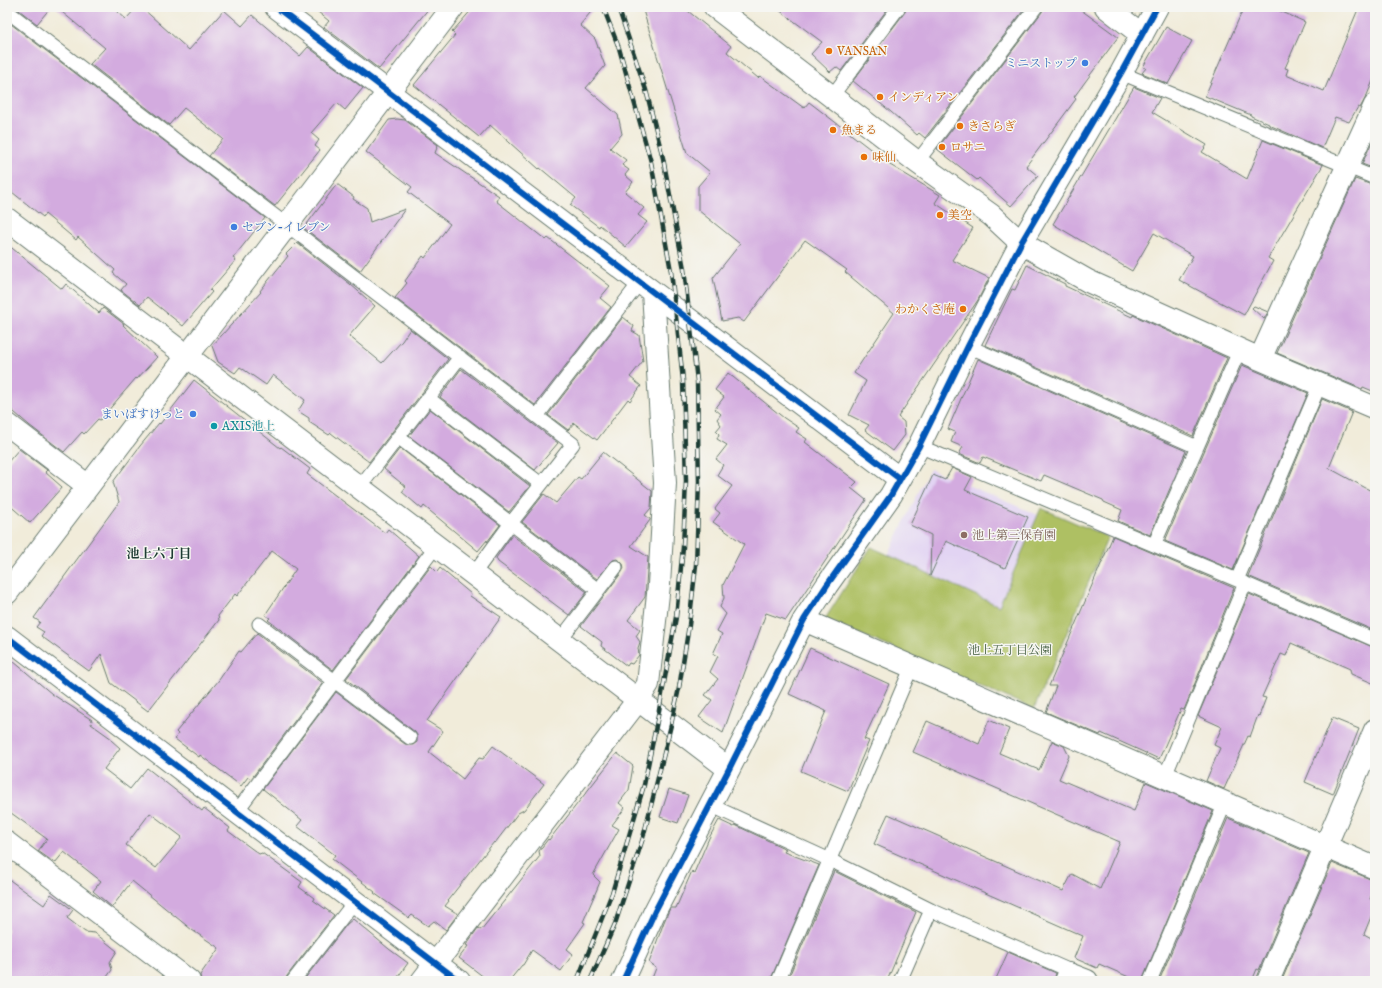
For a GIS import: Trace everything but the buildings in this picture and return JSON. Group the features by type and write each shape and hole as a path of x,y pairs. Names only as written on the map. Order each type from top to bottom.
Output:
{"street":[{"path":"276,7 900,479"},
{"path":"7,593 453,7"},
{"path":"715,7 917,162 991,215 1021,243 1088,281 1260,359 1375,408"},
{"path":"1106,7 1142,35"},
{"path":"624,981 655,911 804,620 891,495 909,461 919,446 1021,243 1121,73 1157,7"},
{"path":"1260,359 1375,105"},
{"path":"7,220 729,769"},
{"path":"422,981 638,700 648,684 659,585 665,483 647,287"},
{"path":"7,424 88,486"},
{"path":"804,620 1375,868"},
{"path":"7,638 436,962 459,981"},
{"path":"1268,981 1375,730"},
{"path":"7,843 189,981"}],"lane":[{"path":"832,96 899,7"},
{"path":"917,162 1036,7"},
{"path":"7,11 573,444 511,523 473,575"},
{"path":"1121,73 1375,178"},
{"path":"537,416 647,287"},
{"path":"968,346 1197,447"},
{"path":"1154,545 1240,349"},
{"path":"359,488 460,357"},
{"path":"1165,776 1320,384"},
{"path":"428,398 541,484"},
{"path":"398,437 598,590"},
{"path":"919,446 1375,640"},
{"path":"237,811 436,546"},
{"path":"560,640 616,567"},
{"path":"259,624 410,738"},
{"path":"778,981 912,666"},
{"path":"1150,981 1225,803"},
{"path":"710,805 830,860 931,910 1066,969 1074,979"},
{"path":"293,981 355,901"},
{"path":"900,981 931,910"}],"shaded area":[{"name":"池上第三保育園","path":"930,469 1038,515 999,606 888,555"}],"green space":[{"name":"池上五丁目公園","path":"1041,508 1108,537 1034,709 825,619 871,547 999,606"}],"railway":[{"path":"577,981 612,893 644,785 676,617 683,547 686,481 683,380 671,271 651,162 619,48 603,7"},
{"path":"590,981 615,924 643,838 671,725 679,688 689,625 696,565 699,482 697,381 684,269 663,158 646,90 618,7"}],"cycle path":[{"path":"276,7 900,479"},
{"path":"623,981 655,911 804,620 891,495 919,446 1021,243 1121,73 1157,7"},
{"path":"7,637 459,981"}],"place":[{"name":"VANSAN","path":"829,51"},
{"name":"ミニストップ","path":"1085,63"},
{"name":"インディアン","path":"880,97"},
{"name":"きさらぎ","path":"960,126"},
{"name":"魚まる","path":"833,130"},
{"name":"ロサニ","path":"942,147"},
{"name":"味仙","path":"864,157"},
{"name":"美空","path":"940,215"},
{"name":"セブン-イレブン","path":"234,227"},
{"name":"わかくさ庵","path":"963,309"},
{"name":"まいばすけっと","path":"193,414"},
{"name":"AXIS池上","path":"214,426"},
{"name":"池上第三保育園","path":"964,535"}],"district":[{"name":"池上六丁目","path":"159,554"}]}
